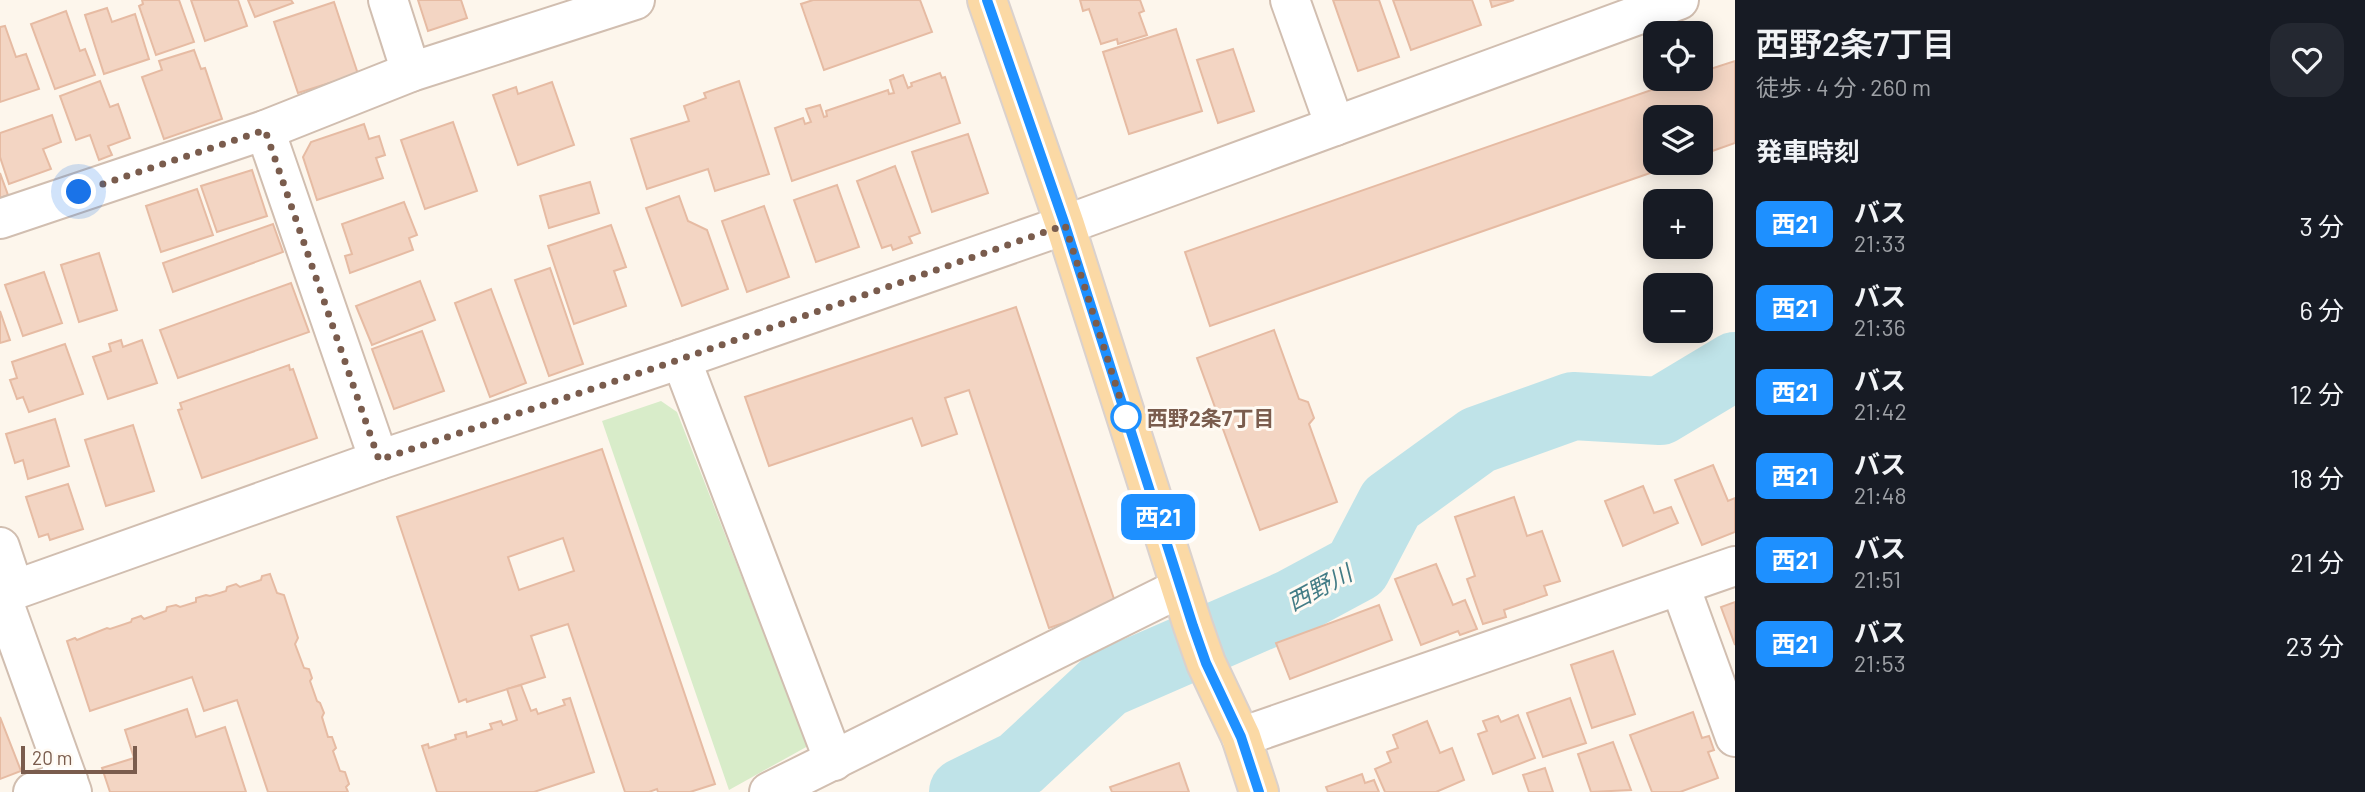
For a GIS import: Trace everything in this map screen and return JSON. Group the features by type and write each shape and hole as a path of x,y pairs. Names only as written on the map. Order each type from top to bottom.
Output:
{"main road":[{"path":"987,0 1065,225 1193,626 1206,663 1241,737 1259,792"}],"street":[{"path":"388,0 411,72"},
{"path":"0,219 265,130 411,72 635,0"},
{"path":"1290,0 1335,126"},
{"path":"5,593 379,460 681,359 1065,225 1335,126 1596,14 1679,0"},
{"path":"265,130 379,460"},
{"path":"681,359 834,761"},
{"path":"0,547 5,593 58,788"},
{"path":"1241,737 1735,566"},
{"path":"1680,586 1735,737"},
{"path":"769,792 1180,588"}],"green space":[{"path":"661,401 677,412 808,746 729,790 602,421"}],"building":[{"path":"142,0 179,0 194,42 156,55 139,6 143,4"},
{"path":"191,0 238,0 247,26 205,41"},
{"path":"248,0 291,0 293,3 255,17"},
{"path":"418,0 461,0 467,18 428,31"},
{"path":"813,0 920,0 932,32 824,70 801,4"},
{"path":"1080,0 1140,0 1144,11 1139,13 1147,35 1118,44 1117,39 1101,44 1089,9 1083,11"},
{"path":"1333,0 1379,0 1399,57 1358,71"},
{"path":"1393,0 1472,0 1481,25 1411,50"},
{"path":"1490,0 1514,0 1492,7"},
{"path":"334,2 358,74 298,93 274,22"},
{"path":"107,8 112,22 135,14 149,59 104,74 85,15"},
{"path":"66,11 80,51 85,49 95,75 55,89 31,24"},
{"path":"5,26 16,57 26,54 39,89 0,102 0,27"},
{"path":"1176,29 1202,111 1129,134 1103,52"},
{"path":"1233,49 1254,111 1218,123 1197,60"},
{"path":"194,50 201,69 205,68 222,119 164,139 142,77 162,70 159,61"},
{"path":"1735,61 1735,143 1713,151 1713,105 1643,105 1644,175 1210,326 1185,252 1648,91 1713,91 1713,68"},
{"path":"940,73 942,78 945,77 960,123 792,181 775,128 803,118 805,124 811,122 806,109 820,105 824,117 827,116 826,111 888,90 889,94 894,93 890,80 903,75 908,88 912,86 911,83"},
{"path":"100,81 110,107 118,104 130,138 108,146 112,155 99,160 90,135 76,140 60,96"},
{"path":"739,81 769,174 715,191 708,169 647,189 631,139 689,121 684,106 706,98 704,93"},
{"path":"552,82 574,145 518,165 493,95 516,87 518,94"},
{"path":"52,115 61,142 43,149 51,169 9,184 0,157 0,133"},
{"path":"453,122 477,191 425,209 401,140"},
{"path":"364,124 369,139 379,136 385,155 376,158 383,178 317,200 303,157 311,142"},
{"path":"968,134 988,193 932,212 912,152"},
{"path":"895,166 920,233 909,237 912,243 893,250 891,245 882,248 857,181"},
{"path":"252,170 267,216 217,232 201,186"},
{"path":"0,173 8,195 0,198"},
{"path":"590,182 599,213 549,228 540,196"},
{"path":"837,185 859,247 816,262 794,200"},
{"path":"197,189 213,235 161,252 146,206"},
{"path":"679,196 688,221 707,230 728,289 682,306 646,208"},
{"path":"404,202 417,235 409,238 413,250 350,273 345,256 352,254 342,224"},
{"path":"764,206 789,277 747,292 722,221"},
{"path":"273,224 283,252 173,292 163,263"},
{"path":"611,225 626,267 614,271 626,306 574,324 548,246"},
{"path":"99,253 117,310 79,322 61,265"},
{"path":"550,268 583,364 549,376 515,280"},
{"path":"44,272 62,323 23,336 5,285"},
{"path":"420,281 435,320 372,345 356,306"},
{"path":"291,283 309,332 178,378 160,330"},
{"path":"491,289 526,383 490,397 455,303"},
{"path":"1016,307 1116,605 1049,628 969,390 945,398 957,434 922,446 912,418 769,466 745,397"},
{"path":"0,311 10,340 0,343"},
{"path":"1274,330 1299,399 1308,402 1314,418 1309,424 1337,502 1260,530 1197,358"},
{"path":"422,331 444,391 394,409 372,349"},
{"path":"121,340 123,347 142,340 157,383 108,399 93,357 111,351 109,344"},
{"path":"65,344 83,394 29,412 23,397 17,399 10,380 17,378 12,362"},
{"path":"289,365 290,370 293,369 317,438 202,478 178,410 182,409 180,403"},
{"path":"55,419 69,466 28,479 23,460 15,463 6,434"},
{"path":"133,425 154,491 106,506 85,440"},
{"path":"602,449 715,784 690,792 658,792 657,789 649,792 625,792 568,624 531,636 545,677 467,702 466,699 459,702 397,517","holes":["563,538 574,571 519,590 508,557"]},
{"path":"1713,465 1728,501 1735,498 1735,532 1702,545 1675,480"},
{"path":"68,484 83,529 50,540 48,534 39,537 26,497"},
{"path":"1643,486 1654,513 1671,507 1678,523 1623,546 1605,501"},
{"path":"1514,497 1527,536 1542,531 1560,581 1544,586 1547,595 1504,610 1506,617 1483,624 1467,579 1475,576 1455,517"},
{"path":"1436,564 1453,605 1465,600 1477,629 1460,635 1458,631 1421,645 1395,579"},
{"path":"270,574 277,593 284,595 298,638 295,644 304,668 309,669 312,678 310,681 324,713 322,717 328,737 332,737 336,748 333,751 340,771 345,772 349,784 346,787 348,792 268,792 237,700 204,711 192,677 90,711 67,641 131,622 141,616 144,619 166,611 167,607 180,607 196,602 196,598 226,591 227,587 236,584 240,587"},
{"path":"1735,602 1735,645 1721,607"},
{"path":"1379,605 1392,640 1290,679 1276,643"},
{"path":"1613,651 1635,714 1592,728 1571,665"},
{"path":"521,685 531,711 536,709 538,714 565,705 563,700 570,698 594,772 534,792 437,792 422,746 428,744 429,748 456,739 455,735 466,732 467,737 492,729 490,724 501,721 503,725 517,720 507,689"},
{"path":"1570,698 1586,743 1543,757 1527,713"},
{"path":"187,709 196,737 225,727 246,792 110,792 102,768 134,758 125,730"},
{"path":"1693,712 1702,738 1709,736 1714,750 1708,752 1718,778 1680,792 1652,792 1630,735"},
{"path":"1518,715 1535,758 1493,774 1478,734 1487,731 1483,721 1498,716 1501,722"},
{"path":"0,717 21,771 0,779"},
{"path":"1427,721 1440,753 1452,748 1464,780 1436,792 1385,792 1375,769 1391,762 1387,752 1398,748 1393,735"},
{"path":"1613,742 1631,790 1591,792 1578,754"},
{"path":"1179,763 1189,792 1112,792 1110,787"},
{"path":"1545,768 1553,792 1529,792 1523,775"},
{"path":"1362,774 1365,783 1374,780 1379,792 1328,792 1326,787"}],"waterway":[{"name":"西野川","path":"963,792 1020,764 1106,684 1292,603 1357,568 1391,503 1478,440 1573,406 1660,411 1735,366"}],"bus line":[{"name":"西21","path":"987,0 1065,225 1193,626 1206,663 1241,737 1259,792"}],"place":[{"name":"西野2条7丁目","path":"1126,417"}],"route":[{"path":"79,192 265,130 379,460 681,359 1065,225 1126,417"}]}
